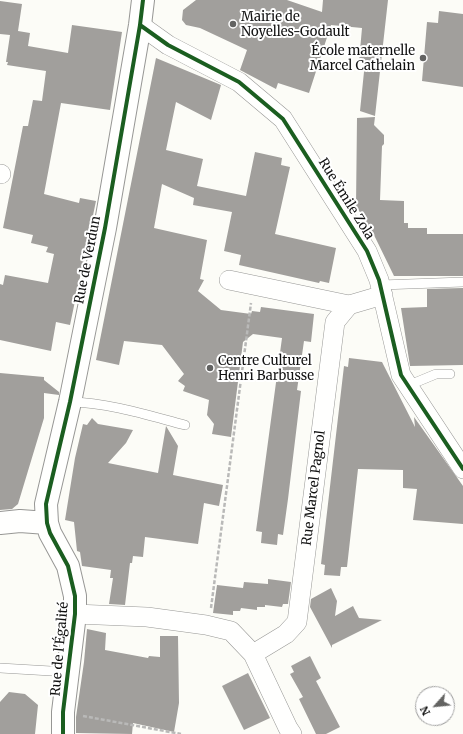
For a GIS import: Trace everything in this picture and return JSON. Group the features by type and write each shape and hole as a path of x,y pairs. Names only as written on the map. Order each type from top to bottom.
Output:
{"street":[{"name":"Rue de Verdun","path":"47,523 46,504 70,402 106,228 143,0"},
{"name":"Rue Émile Zola","path":"140,25 168,45 238,82 283,119 356,231 367,251 382,290 401,375 463,469"},
{"path":"229,280 349,305 382,290"},
{"name":"Rue Marcel Pagnol","path":"253,654 286,634 297,622 335,322 349,305"},
{"path":"0,523 20,521 47,523"},
{"name":"Rue de l'Égalité","path":"47,523 50,533 63,554 72,579 75,614 63,734"},
{"path":"75,614 147,617 209,625 231,631 253,654 263,679 292,734"}],"lane":[{"path":"382,290 463,282"},
{"path":"407,386 436,374 450,374"},
{"path":"70,402 91,402 122,408 185,425"},
{"path":"0,668 68,672"}],"path":[{"path":"209,625 253,285"},
{"path":"64,712 181,734"}],"building":[{"path":"196,0 287,0 322,12 323,0 388,0 375,116 360,111 365,62 359,62 362,28 331,25 309,93 278,83 276,89 240,70 247,50 200,28 186,25 182,20 183,10"},
{"path":"0,1 22,4 18,31 30,33 28,46 68,53 72,25 122,32 110,110 61,103 44,194 79,203 80,198 96,201 70,325 56,322 51,351 0,340 0,284 3,285 5,275 48,283 54,254 46,252 48,247 31,243 33,235 3,228 23,126 28,126 33,100 42,101 46,71 7,65 8,62 6,62 10,35 0,34"},
{"path":"439,11 463,14 463,87 422,81 427,22 438,23"},
{"path":"156,58 221,85 211,120 176,102 166,150 203,159 197,186 246,196 255,152 282,158 281,165 290,167 275,234 336,248 329,283 320,281 319,283 239,265 241,255 224,251 232,212 193,205 194,198 162,184 154,228 207,240 200,279 204,280 198,291 221,310 251,314 252,311 260,312 261,307 314,314 311,342 304,341 297,390 301,391 288,499 283,535 278,534 277,545 261,543 262,532 256,531 282,338 253,334 243,342 231,437 212,434 214,424 207,415 209,400 183,391 185,386 178,381 184,374 162,345 124,341 119,365 96,360"},
{"path":"375,117 374,125 384,135 384,144 382,146 380,200 404,201 404,223 408,223 408,228 427,228 427,234 463,234 463,276 394,276 374,235 356,206 357,118"},
{"path":"463,288 463,365 410,366 401,308 427,307 427,289"},
{"path":"349,358 382,362 415,427 414,417 463,486 463,524 413,520 417,489 403,488 403,470 358,469 347,567 341,567 340,576 324,575 325,565 321,564 344,366 348,367"},
{"path":"0,373 44,377 44,380 59,392 59,395 44,393 44,418 18,504 12,509 0,510"},
{"path":"92,418 98,424 133,430 126,443 108,463 158,473 166,426 178,446 173,475 223,485 219,506 204,503 198,544 145,537 143,557 133,556 132,563 130,563 125,605 109,604 113,578 110,578 111,570 82,566 80,552 77,551 74,522 65,520 75,458 83,424 87,425"},
{"path":"268,579 291,582 288,604 283,604 282,607 265,605 265,607 257,607 257,610 241,608 240,611 233,611 233,615 213,613 217,585 243,588 244,582 268,584"},
{"path":"331,588 337,601 335,616 353,606 359,618 382,620 332,645 332,648 310,607 311,599"},
{"path":"87,629 106,633 105,650 148,658 149,656 160,657 160,636 178,636 179,703 174,732 133,723 132,734 76,733 76,717"},
{"path":"310,656 321,678 316,681 340,727 326,734 316,734 299,699 303,697 290,674 294,672 291,666"},
{"path":"248,673 270,718 244,730 222,686"},
{"path":"9,692 25,694 38,705 35,734 0,734 0,702"}],"cycle path":[{"path":"63,734 63,712 75,614 75,596 68,566 50,533 47,523 46,504 70,402 105,228 143,0"},
{"path":"140,25 168,45 239,82 283,119 367,251 379,280 401,375 463,469"}],"place":[{"name":"Mairie de Noyelles-Godault","path":"233,24"},
{"name":"École maternelle Marcel Cathelain","path":"423,58"},
{"name":"Centre Culturel Henri Barbusse","path":"210,368"}]}
